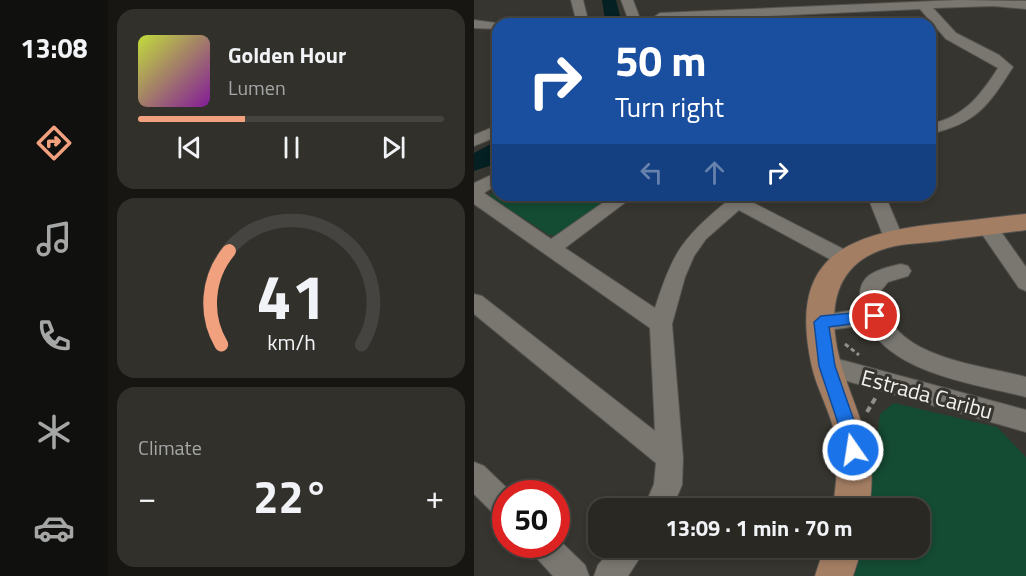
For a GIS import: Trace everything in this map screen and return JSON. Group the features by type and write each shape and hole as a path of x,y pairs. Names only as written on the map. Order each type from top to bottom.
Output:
{"main road":[{"path":"852,498 852,438 827,366 821,322 824,282 835,265 871,243 893,238 1026,222"},
{"path":"834,576 840,558"}],"street":[{"path":"577,0 582,18"},
{"path":"627,0 634,18"},
{"path":"660,17 1012,2 1026,5"},
{"path":"924,6 935,18"},
{"path":"936,19 951,36 994,58 1006,67 979,109 964,119 936,127"},
{"path":"474,24 492,25"},
{"path":"474,141 492,133"},
{"path":"492,181 474,193 661,324"},
{"path":"552,248 618,201"},
{"path":"662,498 668,485 670,458 661,324 675,277 685,255 699,234 727,201"},
{"path":"736,201 844,258"},
{"path":"878,201 893,238"},
{"path":"987,227 1026,283"},
{"path":"901,271 881,276 869,290 875,316 889,339 901,349 922,358 1026,387"},
{"path":"474,302 670,458"},
{"path":"821,322 875,316"},
{"name":"Estrada Caribu","path":"827,366 1026,421"},
{"path":"474,475 492,492"},
{"path":"557,558 574,576"},
{"path":"609,576 623,558"}],"green space":[{"path":"497,201 611,201 556,236 549,235"},
{"path":"894,403 997,427 1026,457 1026,576 854,576 860,558 930,558 930,498 869,498 880,414"}],"water":[{"path":"602,0 616,0 620,18 605,18"},
{"path":"492,143 492,165 474,171 474,153"}],"route":[{"path":"853,450 852,438 827,366 821,322 875,316"}]}
